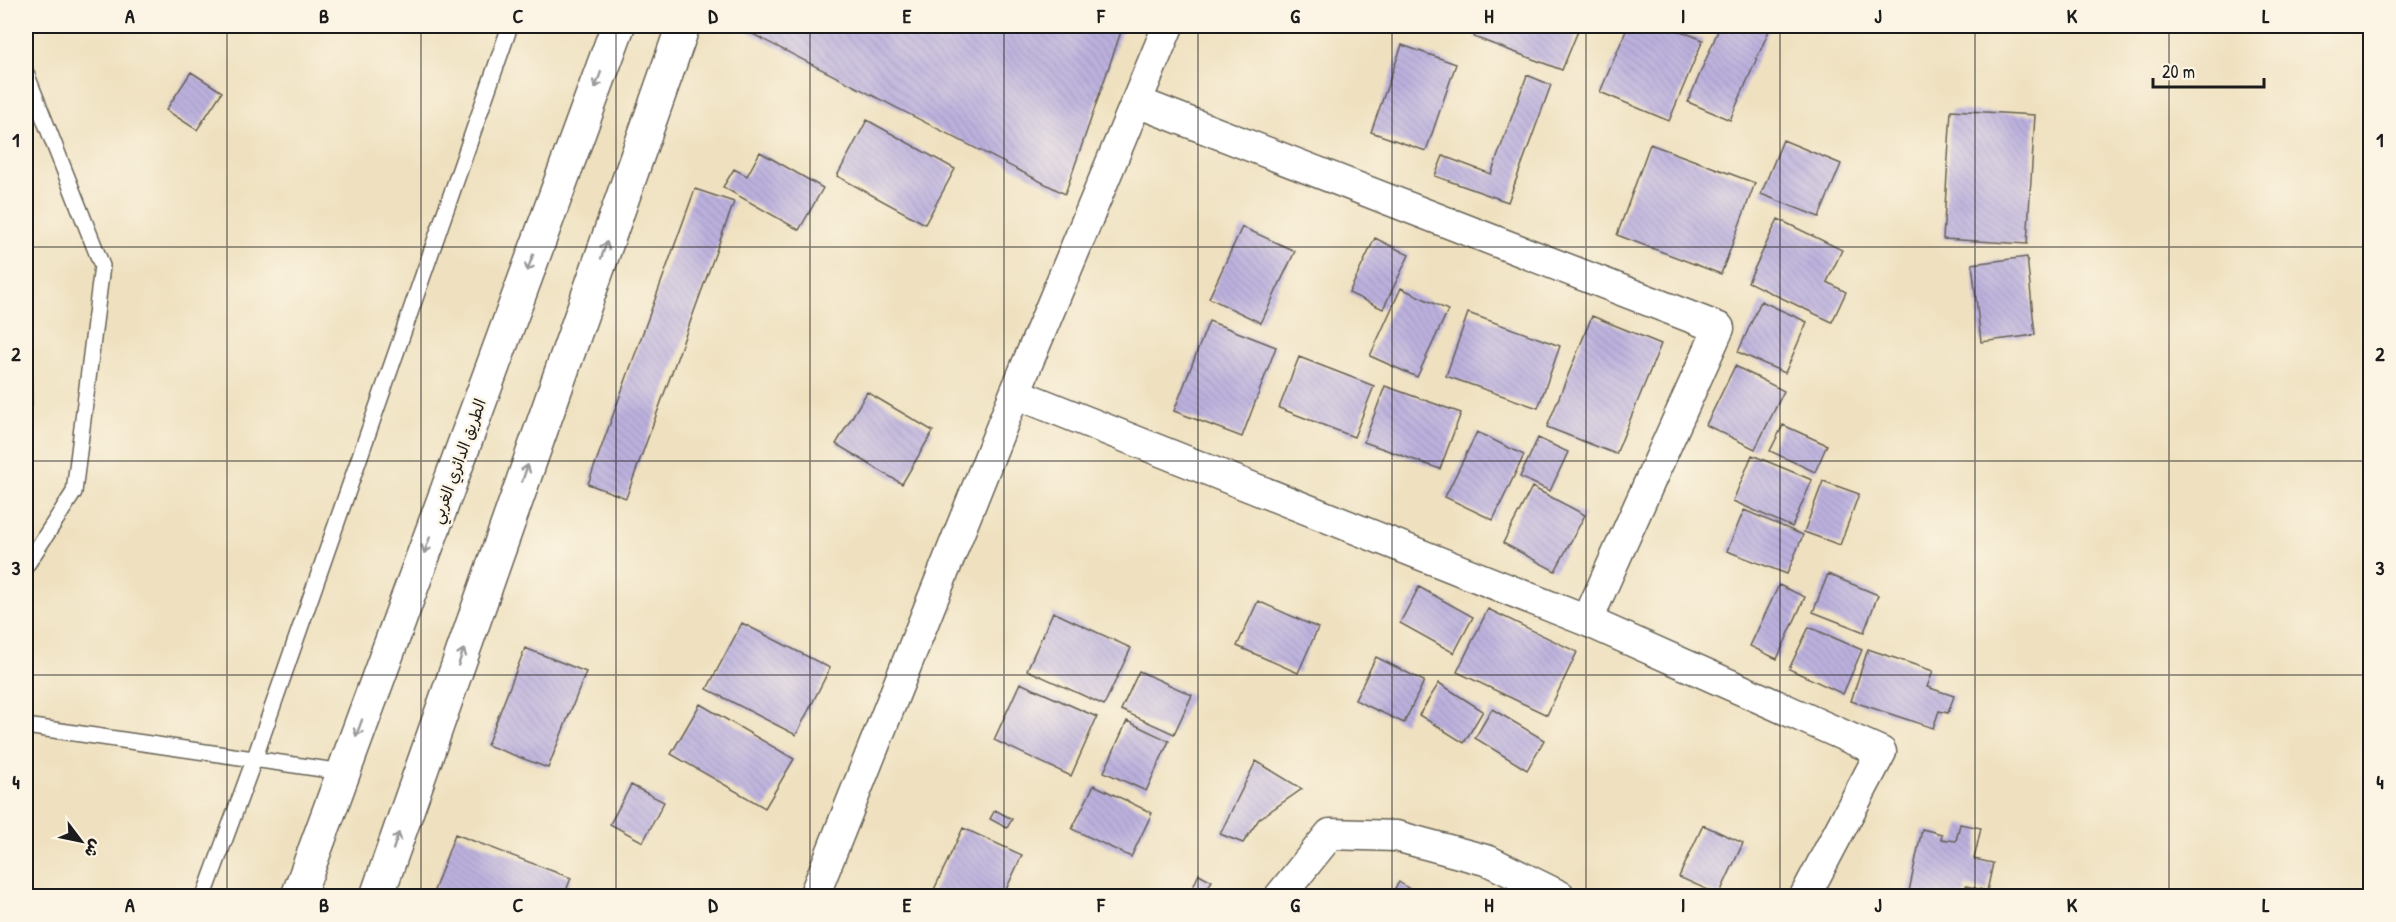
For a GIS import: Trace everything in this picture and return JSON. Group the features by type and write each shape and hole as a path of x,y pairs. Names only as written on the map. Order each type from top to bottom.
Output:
{"main road":[{"name":"الطريق الدائري الغربي","path":"298,897 618,26"},
{"path":"376,897 683,26"}],"street":[{"path":"814,897 1015,393 1168,26"},
{"path":"1137,102 1719,328 1587,621"},
{"path":"1015,393 1587,621 1881,752 1805,897"},
{"path":"1280,897 1330,834 1396,836 1490,861 1560,897"}],"lane":[{"path":"204,897 510,26"},
{"path":"26,73 102,266 74,492 26,566"},
{"path":"26,726 343,772"}],"building":[{"path":"737,26 1123,26 1065,194"},
{"path":"1479,26 1580,26 1562,70 1474,37"},
{"path":"1628,26 1668,26 1703,40 1669,121 1600,92"},
{"path":"1720,26 1771,26 1730,120 1688,102"},
{"path":"1402,45 1456,64 1426,151 1371,132"},
{"path":"191,72 222,92 197,130 166,110"},
{"path":"1527,75 1551,85 1508,202 1435,176 1443,156 1491,174"},
{"path":"1951,110 2035,115 2027,244 1943,239"},
{"path":"867,120 955,169 925,224 837,176"},
{"path":"1783,140 1841,164 1819,217 1761,194"},
{"path":"1650,144 1755,183 1721,274 1617,235"},
{"path":"760,152 823,188 799,230 723,187 734,169 747,176"},
{"path":"695,189 734,202 626,498 588,484"},
{"path":"1778,219 1842,250 1827,282 1846,292 1832,322 1748,282"},
{"path":"1242,227 1295,251 1261,323 1209,298"},
{"path":"1375,238 1409,255 1383,309 1349,293"},
{"path":"2027,257 2035,335 1981,342 1972,264"},
{"path":"26,267 29,277 32,406 26,421"},
{"path":"1401,288 1448,310 1417,377 1370,356"},
{"path":"1761,301 1807,322 1785,373 1738,352"},
{"path":"1468,313 1560,346 1538,408 1446,376"},
{"path":"1592,316 1661,344 1616,454 1547,427"},
{"path":"1209,321 1276,347 1242,437 1174,411"},
{"path":"1299,357 1374,386 1354,437 1279,408"},
{"path":"1735,366 1784,391 1755,449 1706,425"},
{"path":"1385,386 1461,413 1440,469 1364,442"},
{"path":"867,392 933,431 902,484 836,444"},
{"path":"1783,425 1827,445 1815,472 1770,451"},
{"path":"1477,432 1524,455 1493,520 1445,497"},
{"path":"1538,438 1568,452 1550,491 1520,477"},
{"path":"1752,455 1812,480 1792,527 1733,501"},
{"path":"1823,481 1859,494 1840,545 1804,532"},
{"path":"1532,487 1585,515 1555,571 1503,543"},
{"path":"1744,510 1803,535 1787,574 1727,551"},
{"path":"1828,574 1878,595 1864,632 1813,612"},
{"path":"1779,585 1805,597 1777,659 1750,646"},
{"path":"1419,587 1473,617 1454,653 1400,623"},
{"path":"1258,601 1318,628 1298,673 1237,646"},
{"path":"1488,609 1577,652 1547,715 1457,672"},
{"path":"1053,612 1131,648 1104,705 1027,670"},
{"path":"742,623 830,668 796,735 707,689"},
{"path":"1809,627 1862,650 1843,694 1789,669"},
{"path":"525,648 586,672 548,768 487,745"},
{"path":"1868,649 1933,671 1927,687 1954,696 1948,713 1939,711 1933,728 1851,701"},
{"path":"1376,657 1424,681 1404,723 1355,700"},
{"path":"1139,671 1192,695 1174,734 1121,710"},
{"path":"1020,683 1097,717 1071,776 994,740"},
{"path":"1439,683 1483,711 1464,743 1419,715"},
{"path":"700,704 794,759 765,808 671,754"},
{"path":"1492,709 1544,740 1527,770 1475,738"},
{"path":"1127,721 1169,741 1146,791 1104,772"},
{"path":"1256,761 1302,789 1259,819 1243,843 1220,834"},
{"path":"631,785 664,802 643,842 610,824"},
{"path":"1094,785 1152,813 1131,857 1072,829"},
{"path":"995,810 1012,819 1007,828 990,819"},
{"path":"1960,824 1981,828 1974,859 1993,863 1987,891 1966,886 1964,896 1908,896 1922,829 1942,834 1941,839 1956,841"},
{"path":"1703,825 1743,843 1719,895 1679,877"},
{"path":"963,828 1022,855 1003,896 931,896"},
{"path":"455,834 571,878 564,896 432,896"},
{"path":"1199,874 1212,881 1204,893 1193,887"},
{"path":"1399,882 1420,896 1390,896"},
{"path":"157,890 165,891 176,896 146,896"}]}
